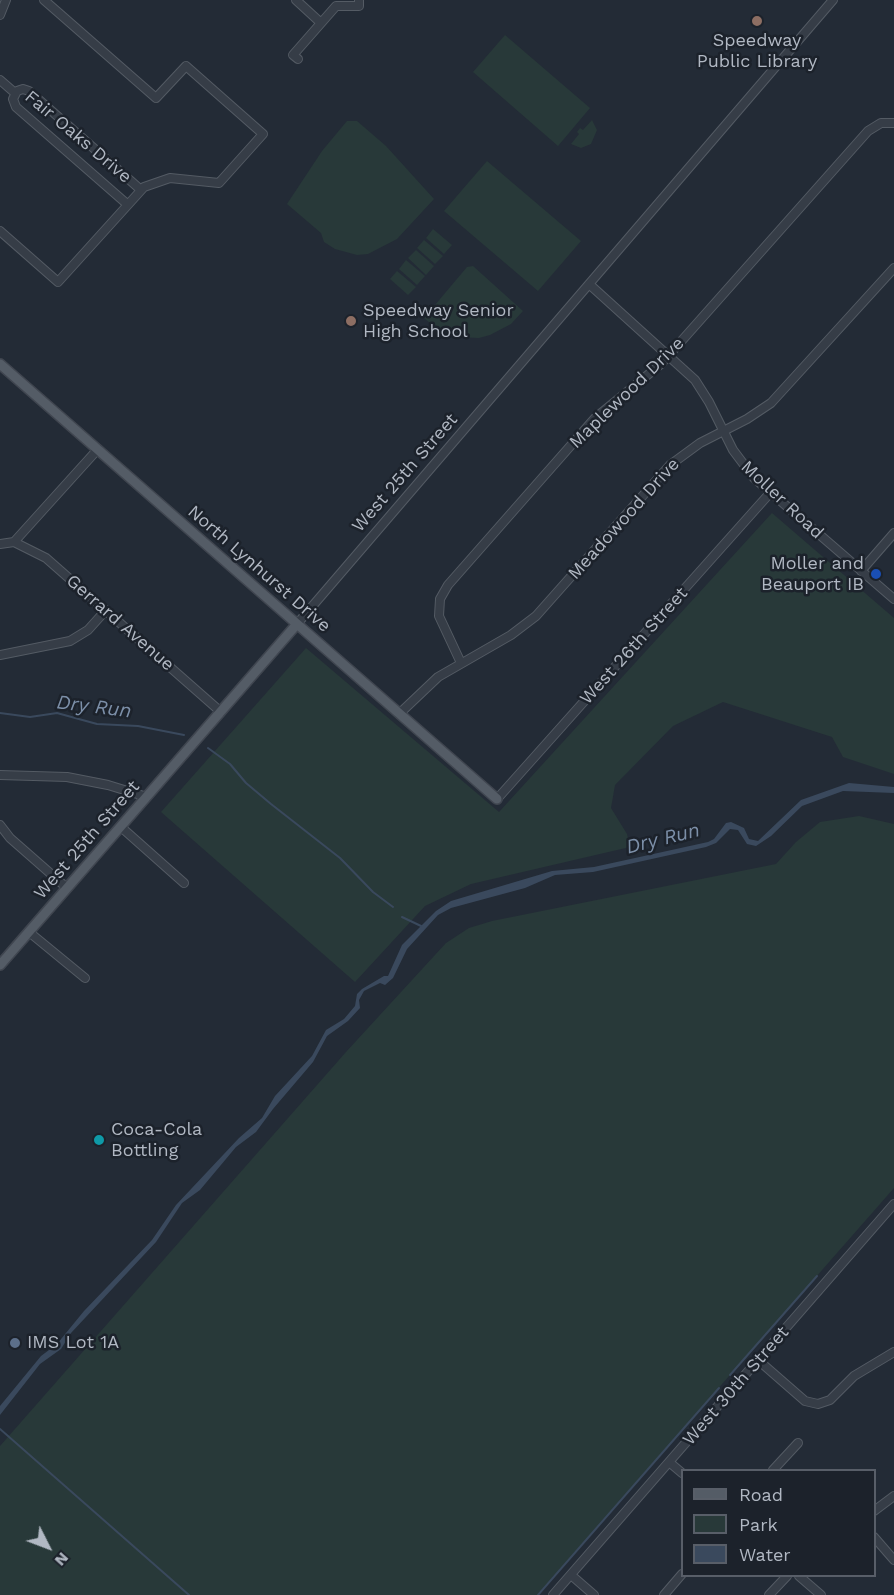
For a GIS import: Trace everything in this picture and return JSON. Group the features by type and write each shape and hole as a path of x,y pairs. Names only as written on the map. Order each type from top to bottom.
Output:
{"main road":[{"name":"North Lynhurst Drive","path":"0,364 497,799"},
{"name":"West 25th Street","path":"0,965 297,624"}],"street":[{"path":"0,15 6,0"},
{"path":"0,231 58,282 141,190 154,182 170,178 219,183 263,134 186,66 156,98 44,0"},
{"path":"296,0 321,23"},
{"path":"298,59 293,55 336,6 359,6 359,0"},
{"name":"West 25th Street","path":"297,624 833,0"},
{"name":"Fair Oaks Drive","path":"0,80 15,93"},
{"name":"Fair Oaks Drive","path":"127,204 16,107 13,99 15,93 23,89 29,92 141,190"},
{"name":"Maplewood Drive","path":"461,663 439,616 440,600 448,585 593,420 645,380 669,356 868,131 882,123 894,123"},
{"name":"Meadowood Drive","path":"399,714 432,682 511,635 536,616 670,465 692,448 756,414 781,394 894,268"},
{"name":"Moller Road","path":"589,284 669,356 700,388 746,469 770,493 894,599"},
{"path":"0,544 14,542 98,449"},
{"name":"West 26th Street","path":"497,799 770,493"},
{"path":"861,571 894,534"},
{"name":"Gerrard Avenue","path":"14,542 44,555 221,712"},
{"path":"0,655 70,641 88,630 105,610"},
{"path":"0,775 68,777 114,786 147,797"},
{"path":"0,825 15,843 67,888"},
{"path":"121,827 184,883"},
{"path":"29,932 85,978"},
{"name":"West 30th Street","path":"553,1595 894,1204"},
{"path":"758,1360 805,1401 818,1404 830,1400 854,1376 894,1352"},
{"path":"774,1469 798,1443"},
{"path":"669,1462 681,1472"},
{"path":"876,1510 894,1496"},
{"path":"876,1539 894,1560"},
{"path":"571,1575 594,1595"},
{"path":"664,1595 681,1575"},
{"path":"769,1595 784,1577"},
{"path":"801,1577 821,1595"}],"green space":[{"path":"505,35 590,108 558,146 473,72"},
{"path":"592,120 597,130 591,144 581,148 571,144 579,134 577,132 580,128 583,130"},
{"path":"347,121 357,121 386,146 434,199 397,239 368,254 357,255 335,249 324,242 321,233 287,204 322,151"},
{"path":"487,161 581,241 538,291 444,211"},
{"path":"433,229 452,245 444,254 426,238"},
{"path":"424,240 443,256 435,264 417,248"},
{"path":"416,250 434,266 426,275 408,258"},
{"path":"406,260 425,276 417,285 399,269"},
{"path":"473,266 523,311 511,324 490,335 479,338 457,337 436,328 424,318 467,267"},
{"path":"397,271 416,287 408,295 390,279"},
{"path":"772,513 894,618 894,774 843,757 832,737 723,702 673,726 615,785 611,808 627,834 630,847 471,884 425,906 355,982 161,812 306,648 499,812"},
{"path":"859,816 894,824 894,1188 537,1595 0,1595 0,1446 346,1052 446,943 469,928 492,921 776,864 796,842 820,822"}],"water":[{"name":"Dry Run","path":"849,783 894,787 894,793 843,791 802,806 771,836 756,846 747,844 738,830 730,829 716,843 706,847 593,872 555,875 525,888 451,908 438,915 407,949 393,978 385,985 380,983 364,991 359,1000 360,1008 348,1021 327,1036 313,1062 256,1132 236,1147 200,1190 182,1203 156,1242 71,1333 61,1349 40,1364 0,1415 0,1406 41,1356 57,1344 84,1311 152,1240 176,1205 239,1138 262,1118 275,1096 312,1056 326,1030 344,1019 355,1006 357,994 362,989 388,976 402,945 436,911 451,901 552,871 594,867 708,842 714,839 726,823 731,822 744,828 749,839 758,841 801,800"}],"waterway":[{"name":"Dry Run","path":"0,713 30,717 57,713 97,724 138,726 184,735"},
{"name":"Dry Run","path":"208,748 230,764 246,783 271,804 340,858 373,892 393,907"},
{"path":"402,917 421,926"},
{"path":"730,1375 817,1276"},
{"path":"538,1595 719,1388"},
{"path":"0,1429 189,1595"}],"place":[{"name":"Speedway Public Library","path":"757,21"},
{"name":"Speedway Senior High School","path":"351,321"},
{"name":"Moller and Beauport IB","path":"876,574"},
{"name":"Coca-Cola Bottling","path":"99,1140"},
{"name":"IMS Lot 1A","path":"15,1343"}]}
